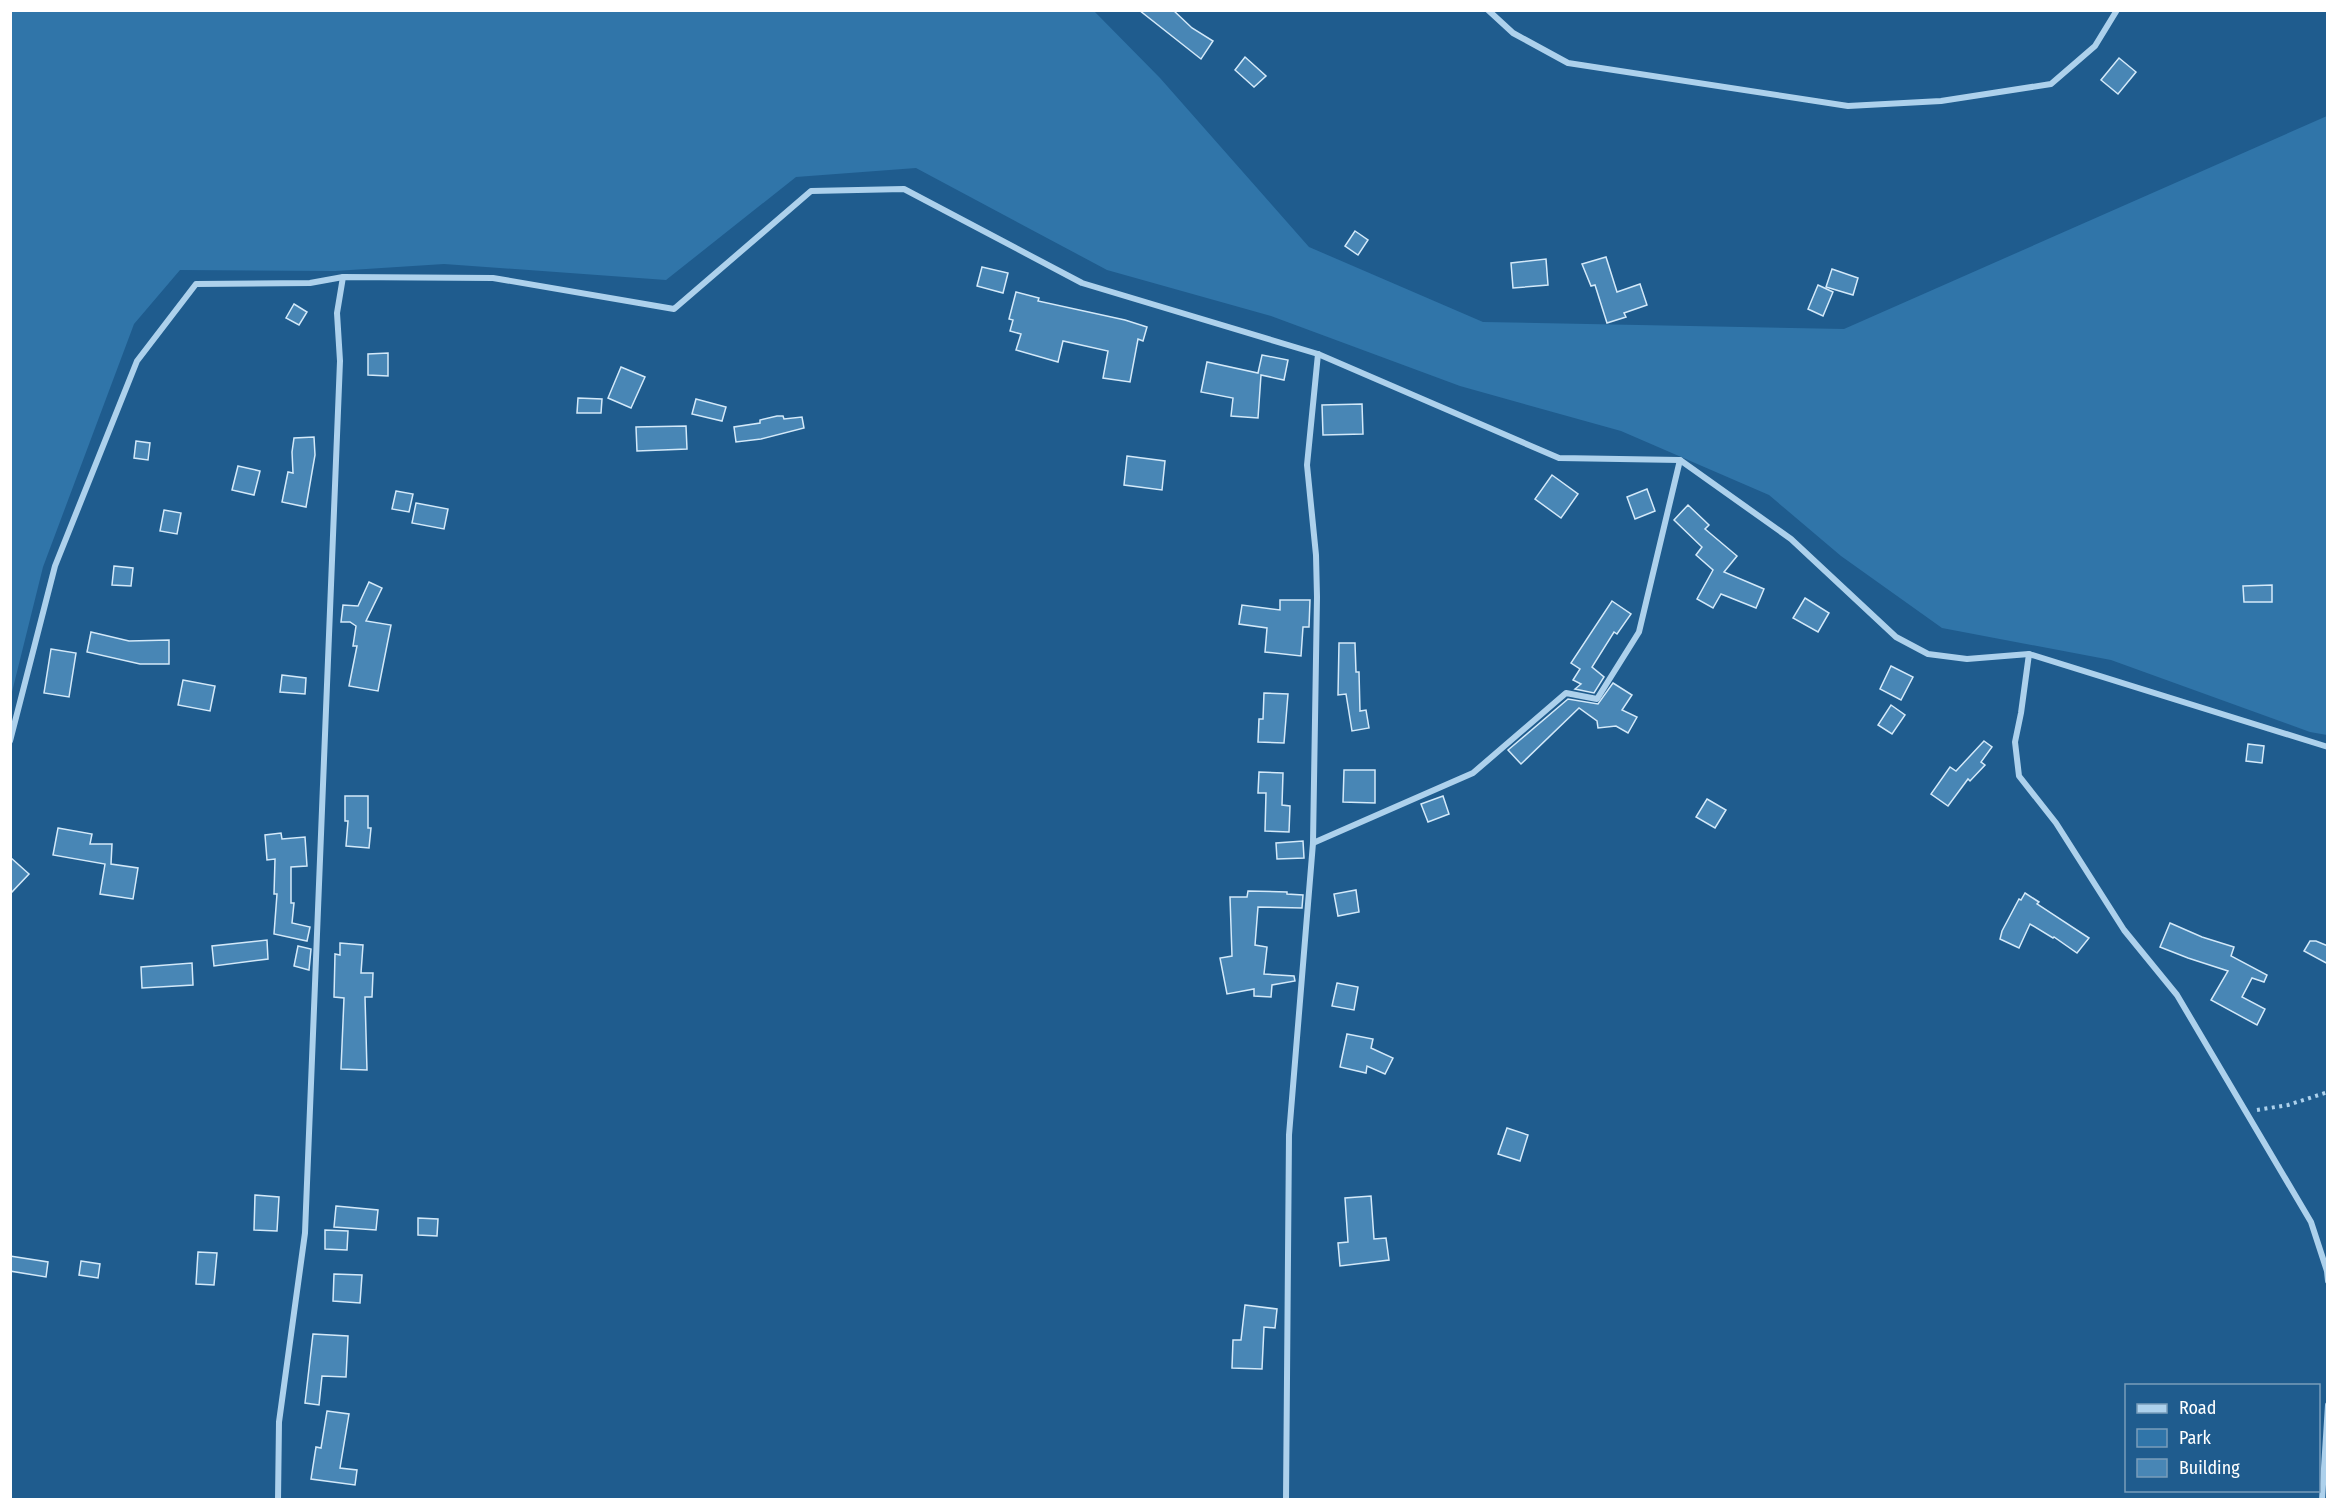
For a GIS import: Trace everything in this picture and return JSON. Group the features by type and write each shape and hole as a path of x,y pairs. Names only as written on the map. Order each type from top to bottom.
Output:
{"street":[{"path":"1488,10 1513,33 1568,63 1848,106 1941,101 2051,84 2095,46 2117,10"},
{"path":"10,741 55,566 137,360 196,284 310,283 343,277 493,278 674,309 811,192 904,189 1082,283 1318,354 1559,458 1680,460 1791,539 1896,637 1928,654 1967,659 2029,654 2328,747"},
{"path":"278,1500 279,1422 305,1233 340,362 337,313 343,277"},
{"path":"1286,1500 1289,1135 1313,843 1317,597 1316,555 1307,465 1318,354"},
{"path":"1313,843 1473,773 1566,693 1597,699 1639,632 1680,460"},
{"path":"2029,654 2015,742 2019,776 2055,823 2124,930 2177,995 2311,1222 2327,1271 2328,1281"},
{"path":"2322,1500 2328,1405"}],"path":[{"path":"2245,1112 2288,1105 2328,1092"}],"green space":[{"path":"11,11 1094,11 1160,78 1309,247 1483,322 1844,329 2327,116 2327,735 2310,732 2111,660 1942,628 1841,556 1769,495 1621,431 1460,386 1271,316 1107,270 916,168 796,177 666,280 444,264 335,271 180,270 134,324 43,567 11,696"}],"building":[{"path":"1139,10 1173,10 1192,28 1213,41 1201,59"},
{"path":"1245,57 1266,76 1254,87 1235,70"},
{"path":"2119,58 2136,72 2118,94 2101,80"},
{"path":"1355,231 1368,240 1358,255 1345,246"},
{"path":"1606,257 1617,292 1640,284 1647,305 1624,313 1626,317 1607,323 1595,285 1591,286 1582,264"},
{"path":"1546,259 1548,285 1513,288 1511,263"},
{"path":"982,267 1008,273 1003,293 977,286"},
{"path":"1832,269 1858,278 1853,295 1826,287"},
{"path":"1818,285 1833,292 1823,316 1808,309"},
{"path":"1016,292 1039,298 1038,301 1147,327 1143,341 1138,339 1130,382 1103,378 1108,351 1063,341 1058,362 1016,350 1021,334 1010,331 1013,320 1009,319"},
{"path":"294,304 307,312 299,325 286,318"},
{"path":"388,353 388,376 368,375 368,354"},
{"path":"1262,355 1288,360 1284,380 1261,375 1258,418 1231,416 1233,398 1201,392 1207,362 1258,373"},
{"path":"621,367 645,377 631,408 608,398"},
{"path":"578,398 602,399 601,413 577,413"},
{"path":"696,399 726,407 722,421 692,414"},
{"path":"1362,404 1363,434 1323,435 1322,405"},
{"path":"783,416 784,419 802,417 804,428 761,439 736,442 734,427 760,423 760,420"},
{"path":"686,426 687,449 637,451 636,427"},
{"path":"314,437 315,455 306,507 282,502 288,472 293,473 294,438"},
{"path":"136,441 150,443 148,460 134,458"},
{"path":"1127,456 1165,461 1162,490 1124,485"},
{"path":"238,466 260,471 254,495 232,490"},
{"path":"1552,475 1578,494 1561,518 1535,499"},
{"path":"1647,489 1655,511 1635,519 1627,497"},
{"path":"396,491 413,494 409,512 392,509"},
{"path":"416,503 448,509 444,529 412,523"},
{"path":"1688,505 1709,525 1705,529 1737,556 1724,572 1764,589 1756,608 1721,594 1713,608 1697,599 1713,570 1696,555 1702,547 1674,520"},
{"path":"164,510 181,513 177,534 160,531"},
{"path":"114,566 133,568 131,586 112,585"},
{"path":"369,582 382,588 366,621 391,625 378,691 349,686 357,646 353,646 356,626 350,622 341,622 343,605 358,606"},
{"path":"2272,585 2272,602 2244,602 2243,586"},
{"path":"1805,598 1829,613 1818,632 1793,618"},
{"path":"1280,600 1310,600 1309,627 1303,627 1301,656 1265,652 1267,628 1239,624 1242,605 1280,610"},
{"path":"1612,601 1631,614 1617,634 1614,632 1592,667 1604,677 1594,693 1575,689 1581,684 1573,680 1580,669 1571,663"},
{"path":"91,632 129,641 169,640 169,664 140,664 87,652"},
{"path":"1339,643 1355,643 1356,672 1359,672 1360,711 1366,710 1369,728 1352,731 1346,694 1338,695"},
{"path":"51,649 76,653 69,697 44,693"},
{"path":"1891,666 1913,677 1901,700 1880,689"},
{"path":"282,675 306,678 305,694 280,692"},
{"path":"183,680 215,686 210,711 178,705"},
{"path":"1613,683 1632,695 1622,710 1637,717 1628,733 1616,726 1598,728 1597,721 1579,708 1521,764 1508,750 1568,699 1598,704"},
{"path":"1264,693 1288,694 1284,743 1258,742 1259,719 1263,719"},
{"path":"1891,705 1905,715 1892,734 1878,725"},
{"path":"1984,741 1992,747 1981,762 1985,765 1970,781 1968,779 1948,806 1931,794 1950,767 1956,771"},
{"path":"2248,744 2264,746 2262,763 2246,761"},
{"path":"1344,770 1375,770 1375,803 1343,802"},
{"path":"1259,772 1283,773 1282,805 1290,806 1289,832 1265,831 1266,793 1258,793"},
{"path":"345,796 368,796 368,828 371,828 369,848 346,846 348,821 345,821"},
{"path":"1443,796 1449,814 1428,822 1421,804"},
{"path":"1707,799 1726,810 1715,828 1696,817"},
{"path":"58,828 92,834 90,844 112,844 111,864 138,868 133,899 100,894 105,864 53,855"},
{"path":"281,833 282,839 305,837 307,866 291,867 291,903 294,903 292,923 310,927 307,941 274,934 277,894 274,894 275,859 267,860 265,835"},
{"path":"1303,841 1304,858 1277,859 1276,843"},
{"path":"10,857 29,874 10,894"},
{"path":"1356,890 1359,912 1338,916 1334,894"},
{"path":"1248,891 1287,892 1287,894 1303,895 1302,908 1258,907 1255,945 1267,947 1264,974 1294,976 1295,981 1272,985 1271,997 1254,996 1254,989 1227,994 1220,958 1232,956 1230,897 1247,897"},
{"path":"2025,893 2039,902 2037,904 2089,938 2077,953 2030,924 2019,948 2000,939 2019,899 2021,900"},
{"path":"2170,923 2202,937 2234,947 2231,956 2267,975 2264,982 2252,978 2242,997 2265,1009 2257,1025 2211,1000 2228,971 2160,947"},
{"path":"267,940 268,959 214,966 212,946"},
{"path":"2310,941 2328,946 2328,964 2304,951"},
{"path":"340,943 363,945 361,973 373,973 372,997 365,997 367,1070 341,1069 344,998 334,997 335,954 340,955"},
{"path":"298,946 311,949 309,970 294,966"},
{"path":"192,963 193,985 142,988 141,967"},
{"path":"1337,983 1358,987 1354,1010 1332,1006"},
{"path":"1347,1034 1373,1039 1371,1048 1393,1058 1385,1074 1367,1066 1366,1073 1340,1067"},
{"path":"1507,1128 1528,1135 1520,1161 1498,1154"},
{"path":"255,1195 279,1197 277,1231 254,1230"},
{"path":"1371,1196 1374,1239 1386,1238 1389,1260 1340,1266 1338,1243 1348,1242 1345,1198"},
{"path":"336,1206 378,1210 376,1230 334,1227"},
{"path":"418,1218 438,1219 437,1236 418,1235"},
{"path":"325,1230 348,1231 347,1250 325,1249"},
{"path":"198,1252 217,1253 214,1285 196,1284"},
{"path":"10,1256 48,1262 46,1277 10,1271"},
{"path":"81,1261 100,1264 98,1278 79,1275"},
{"path":"334,1274 362,1275 360,1303 333,1301"},
{"path":"1245,1305 1277,1309 1275,1328 1264,1327 1262,1369 1232,1368 1233,1340 1241,1340"},
{"path":"313,1334 348,1336 346,1377 322,1376 319,1405 305,1403"},
{"path":"327,1411 349,1414 340,1468 357,1470 355,1485 311,1479 316,1447 321,1448"}]}
